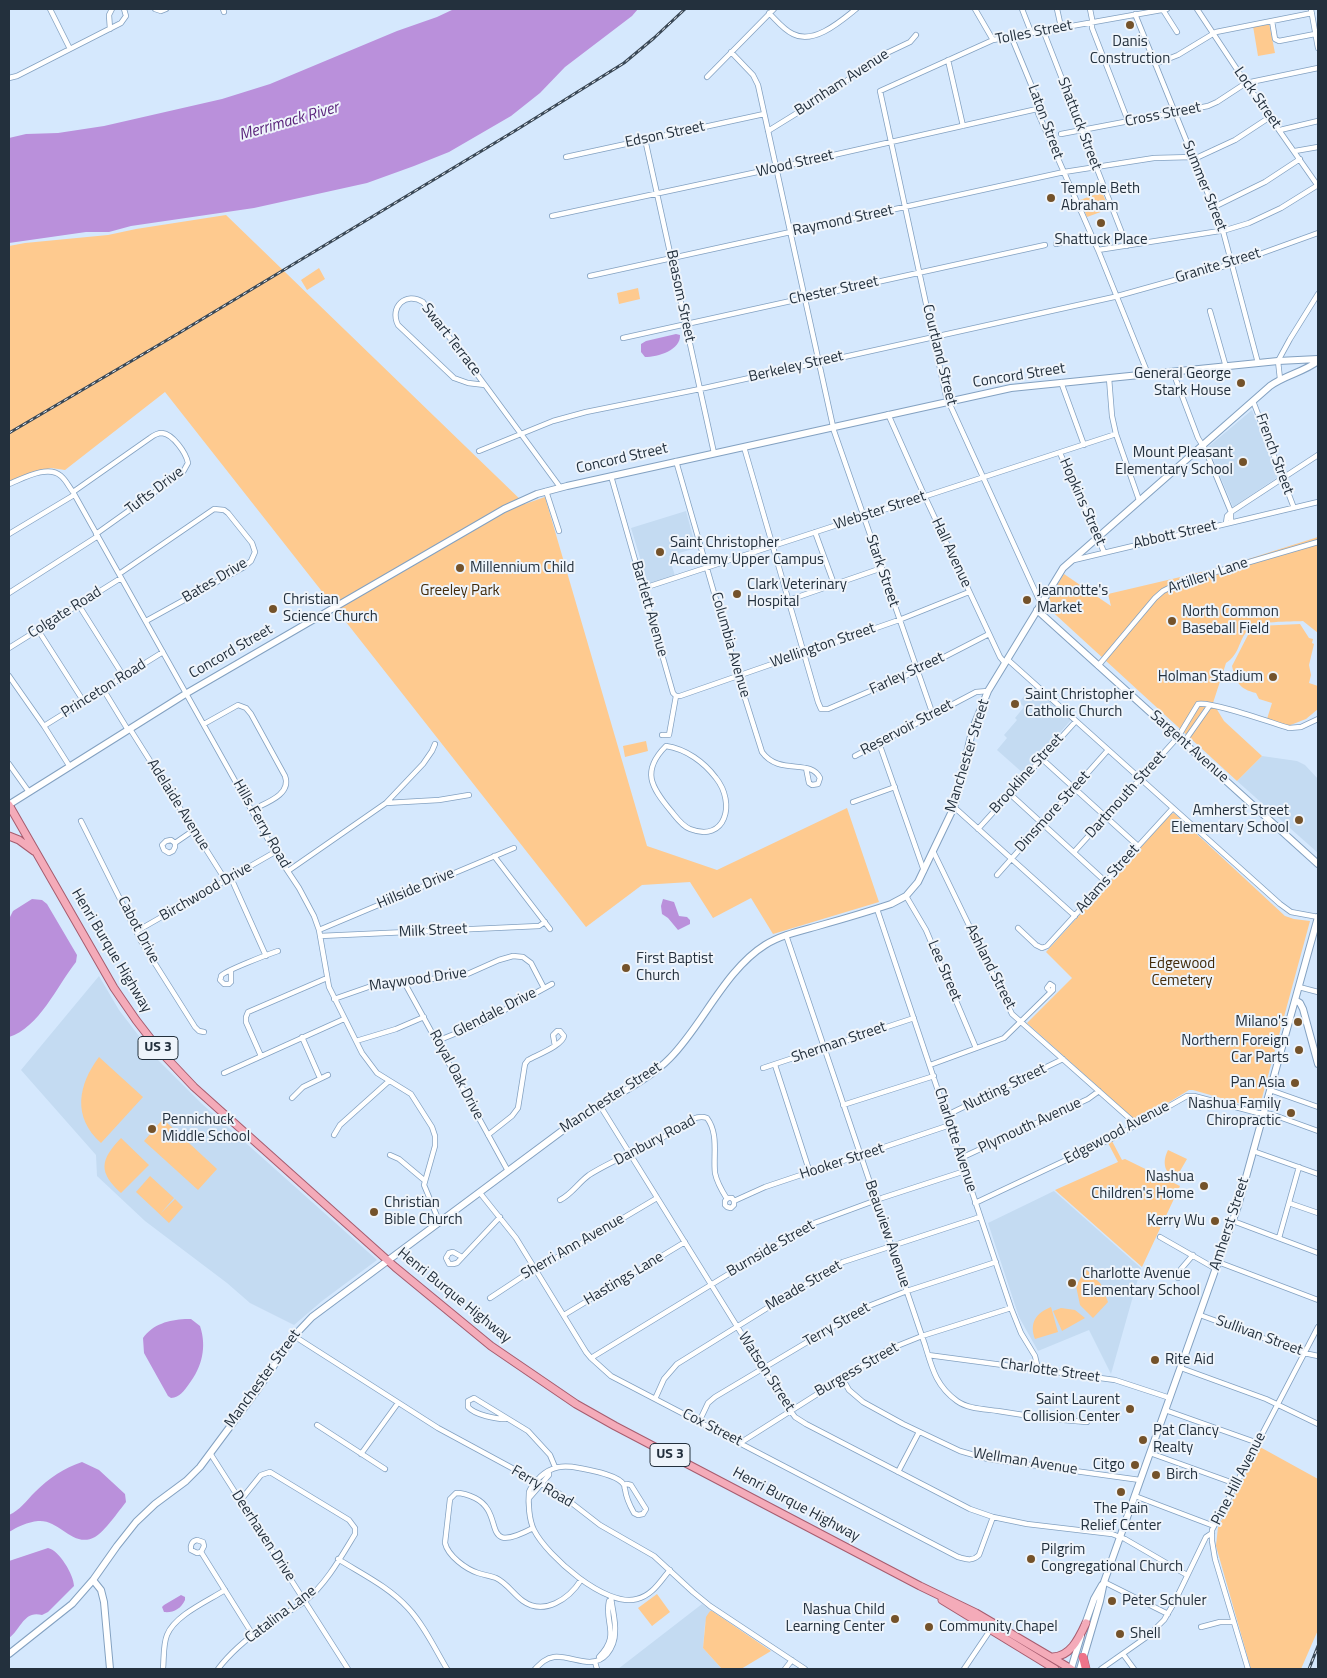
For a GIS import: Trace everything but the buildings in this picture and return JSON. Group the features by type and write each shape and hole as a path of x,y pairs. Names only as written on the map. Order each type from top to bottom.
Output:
{"highway":[{"path":"1083,1657 1086,1669"}],"main road":[{"name":"Henri Burque Highway","path":"9,804 114,988 160,1051 194,1087 388,1260 491,1346 526,1372 615,1426 920,1586 1071,1669"},
{"path":"9,836 24,844 38,856"},
{"path":"1051,1657 1060,1656 1069,1651 1086,1623"},
{"name":"Henri Burque Highway","path":"993,1627 1055,1669"}],"street":[{"path":"50,9 70,49"},
{"path":"110,29 109,15 112,9"},
{"path":"9,78 17,76 124,21 126,16 124,9"},
{"path":"154,9 161,11 166,9"},
{"path":"708,77 774,9"},
{"path":"769,14 790,32 803,38 821,32 856,9"},
{"path":"975,9 993,40"},
{"path":"1022,9 1031,32"},
{"path":"1057,9 1061,27"},
{"path":"1090,9 1092,28 1128,121"},
{"path":"1165,9 1177,32"},
{"name":"Tolles Street","path":"880,91 993,40 1165,9"},
{"name":"Lock Street","path":"1197,9 1318,186"},
{"path":"1156,64 1178,55 1213,33 1311,11 1316,24 1318,48"},
{"name":"Summer Street","path":"1135,14 1223,231 1258,363"},
{"path":"1272,21 1275,38 1280,40 1316,34"},
{"name":"Shattuck Street","path":"1043,30 1127,246"},
{"name":"Burnham Avenue","path":"768,131 836,89 874,59 910,42 916,35"},
{"name":"Laton Street","path":"1011,36 1035,94 1037,109 1098,250 1148,374"},
{"name":"Stark Street","path":"731,52 750,70 760,91 833,427 933,715"},
{"path":"948,60 963,126"},
{"name":"Cross Street","path":"1061,134 1212,104 1246,83 1318,68"},
{"name":"Courtland Street","path":"880,91 949,401 1039,607"},
{"name":"Wood Street","path":"552,216 1037,109"},
{"name":"Edson Street","path":"566,157 764,114"},
{"path":"1193,158 1229,143 1270,117"},
{"path":"1280,130 1318,121"},
{"name":"Beasom Street","path":"645,140 714,453"},
{"path":"1295,151 1318,147"},
{"name":"Raymond Street","path":"590,276 1064,172 1154,158 1193,158"},
{"path":"1214,206 1265,182 1300,159"},
{"path":"1098,250 1223,231 1249,223 1282,208 1318,186"},
{"name":"Granite Street","path":"1117,296 1232,264 1318,233"},
{"path":"1056,244 1091,234"},
{"name":"Chester Street","path":"623,338 1045,245"},
{"path":"1280,379 1278,361 1318,294"},
{"name":"Berkeley Street","path":"479,451 553,421 586,412 1117,296"},
{"name":"Swart Terrace","path":"485,385 458,380 450,375 398,325 394,314 398,304 402,300 413,298 423,302 485,385 560,488"},
{"path":"1210,311 1226,367"},
{"name":"Concord Street","path":"9,804 187,694 504,509 546,491 1011,388 1278,361 1318,360"},
{"name":"Manchester Street","path":"9,1654 72,1604 93,1580 120,1541 136,1522 155,1504 192,1476 258,1388 294,1336 322,1309 599,1104 665,1063 730,980 750,957 765,945 786,935 877,909 897,902 906,896 914,888 924,871 954,807 969,742 988,691 1056,577 1069,561 1280,379 1311,366 1318,360"},
{"path":"1173,372 1198,438 1231,512 1228,523"},
{"path":"1109,378 1112,416 1116,434 1139,500"},
{"path":"1061,382 1084,445"},
{"name":"French Street","path":"1254,401 1294,508"},
{"name":"Hall Avenue","path":"888,414 989,634 1006,661 1076,720 1285,908 1291,912 1318,917"},
{"name":"Tufts Drive","path":"73,493 159,433 172,439 185,454 188,463 183,472 97,535"},
{"name":"Webster Street","path":"644,588 1116,434"},
{"path":"744,447 804,654"},
{"name":"Hopkins Street","path":"1060,453 1104,552"},
{"name":"Abbott Street","path":"1231,512 1318,455"},
{"name":"Columbia Avenue","path":"676,461 760,747 765,756 772,762 781,766 806,768"},
{"name":"Hills Ferry Road","path":"9,484 38,474 52,472 61,476 73,493 275,852 309,905 319,930 327,978 334,998 356,1041 373,1070 411,1094 434,1131 435,1146 424,1180"},
{"name":"Bartlett Avenue","path":"611,476 673,693 676,696"},
{"path":"546,491 559,531"},
{"path":"9,534 73,493"},
{"name":"Abbott Street","path":"1069,561 1318,502"},
{"name":"Bates Drive","path":"120,576 214,509 224,510 228,513 252,543 255,552 251,561 244,567 146,621"},
{"path":"815,532 834,584"},
{"path":"9,593 97,535"},
{"name":"Artillery Lane","path":"1098,666 1155,598 1168,588 1181,582 1318,542"},
{"path":"789,600 882,568"},
{"name":"Colgate Road","path":"9,648 120,576"},
{"name":"Wellington Street","path":"676,696 804,654 899,620 969,592"},
{"path":"78,604 124,677"},
{"name":"Sargent Avenue","path":"1039,607 1098,666 1318,864"},
{"path":"38,630 84,702"},
{"name":"Farley Street","path":"804,654 819,707 823,709 917,671 989,634"},
{"name":"Princeton Road","path":"44,726 163,652"},
{"path":"9,676 44,726 70,768"},
{"name":"Adelaide Avenue","path":"103,690 226,881"},
{"name":"Reservoir Street","path":"855,756 976,692 988,691"},
{"path":"666,746 676,748 697,759 718,780 726,796 727,805 727,813 720,826 703,832 689,829 683,825 658,796 650,776 652,765 666,746 676,696"},
{"name":"Dartmouth Street","path":"1074,852 1178,737 1196,706 1200,703 1210,705"},
{"path":"204,724 238,705 246,708 251,714 287,782 281,794 252,810"},
{"path":"1184,742 1210,705 1289,728 1300,727 1318,719"},
{"name":"Brookline Street","path":"978,828 1076,720"},
{"path":"662,735 669,735"},
{"path":"879,743 924,871"},
{"path":"288,871 386,803 423,764 435,744"},
{"name":"Dinsmore Street","path":"997,875 1108,750"},
{"path":"1041,758 1138,846"},
{"path":"9,764 29,792"},
{"path":"853,802 895,787"},
{"path":"1010,794 1106,882"},
{"path":"386,803 438,800 469,795"},
{"path":"954,807 1075,916"},
{"name":"Adams Street","path":"1018,928 1036,945 1042,948 1051,943 1173,808"},
{"name":"Cabot Drive","path":"81,820 142,943 192,1022 199,1031 204,1032"},
{"path":"174,843 194,830"},
{"name":"Hillside Drive","path":"319,930 514,848"},
{"name":"Ashland Street","path":"933,851 1007,1006 1020,1022 1137,1125"},
{"name":"Birchwood Drive","path":"137,931 275,852"},
{"path":"494,856 550,929"},
{"path":"231,878 266,956"},
{"name":"Lee Street","path":"906,896 926,930 976,1048"},
{"name":"Charlotte Avenue","path":"877,909 1011,1308 1021,1333 1036,1359 1038,1369"},
{"name":"Amherst Street","path":"1080,1669 1104,1582 1232,1221 1264,1114 1318,917"},
{"name":"Milk Street","path":"320,936 539,926 545,922"},
{"name":"Beauview Avenue","path":"786,935 935,1376 947,1392 962,1404 1052,1419 1087,1422"},
{"path":"230,971 278,951"},
{"name":"Maywood Drive","path":"334,998 377,984 403,980 464,976 499,960 518,956 527,959 544,988"},
{"path":"261,1056 246,1022 246,1017 252,1010 327,978"},
{"name":"Royal Oak Drive","path":"403,980 508,1171"},
{"name":"Glendale Drive","path":"437,1041 478,1024 552,984"},
{"path":"1298,987 1318,992"},
{"path":"930,1065 1004,1038 1051,992"},
{"path":"1295,1000 1300,1003 1302,1008 1318,1061"},
{"path":"356,1041 396,1029 424,1017"},
{"name":"Sherman Street","path":"763,1068 914,1018"},
{"path":"224,1073 344,1019"},
{"path":"302,1038 320,1078"},
{"path":"488,1135 512,1116 518,1108 525,1064 528,1060 555,1046"},
{"name":"Nutting Street","path":"947,1115 1063,1059"},
{"path":"775,1065 810,1173"},
{"path":"292,1098 303,1087 328,1075"},
{"path":"843,1106 934,1076"},
{"path":"334,1135 340,1125 390,1081"},
{"path":"1270,1090 1318,1107"},
{"name":"Plymouth Avenue","path":"961,1158 1088,1099 1099,1092"},
{"name":"Edgewood Avenue","path":"975,1203 1137,1125 1180,1100 1191,1096 1264,1114 1271,1114 1318,1131"},
{"name":"Watson Street","path":"599,1104 795,1417 961,1505 993,1517 1044,1526 1108,1533 1120,1537 1187,1575"},
{"name":"Danbury Road","path":"560,1200 569,1195 590,1175 671,1133 696,1117 704,1117 710,1122 713,1133 716,1176 727,1199"},
{"name":"Hooker Street","path":"734,1201 765,1187 950,1125"},
{"path":"1253,1150 1318,1174"},
{"path":"390,1155 399,1159 424,1180 427,1194 439,1221"},
{"path":"1279,1238 1299,1168"},
{"name":"Burnside Street","path":"591,1358 809,1225 965,1172"},
{"name":"Cox Street","path":"480,1193 516,1238 591,1358 611,1376 958,1557 971,1560 976,1559 993,1517"},
{"name":"Sherri Ann Avenue","path":"490,1298 535,1269 658,1198"},
{"path":"730,1198 734,1201 734,1206 728,1208 725,1204 727,1199 730,1198"},
{"path":"1289,1202 1318,1213"},
{"path":"462,1257 500,1217"},
{"name":"Meade Street","path":"655,1399 664,1379 677,1364 839,1264 980,1217"},
{"path":"1232,1221 1318,1253"},
{"path":"1160,1237 1217,1266 1318,1300"},
{"name":"Hastings Lane","path":"564,1315 685,1242"},
{"path":"1178,1278 1181,1269 1193,1255"},
{"name":"Terry Street","path":"699,1422 711,1400 861,1309 906,1291 996,1262"},
{"name":"Burgess Street","path":"740,1442 887,1350 922,1336 1011,1308"},
{"name":"Sullivan Street","path":"1200,1315 1304,1353 1318,1356"},
{"name":"Pine Hill Avenue","path":"1248,1669 1215,1559 1212,1533 1318,1327"},
{"name":"Ferry Road","path":"294,1336 438,1428 560,1494 600,1525 654,1556 710,1606 806,1669"},
{"name":"Charlotte Street","path":"928,1355 1123,1382 1170,1398"},
{"path":"1181,1368 1278,1404 1318,1424"},
{"name":"Wellman Avenue","path":"842,1378 849,1390 857,1398 919,1432 960,1451 978,1457 1140,1480"},
{"path":"506,1419 472,1411 469,1408 468,1401 474,1398 480,1400 506,1419 528,1431 551,1456 555,1467"},
{"path":"361,1454 398,1403"},
{"path":"1166,1410 1258,1443"},
{"path":"316,1426 385,1469"},
{"path":"898,1472 919,1432"},
{"name":"Deerhaven Drive","path":"210,1453 348,1669"},
{"path":"1150,1454 1236,1484"},
{"path":"624,1485 634,1514 642,1514 646,1509 644,1504 630,1485 624,1485 604,1473 566,1465 555,1467 544,1473 535,1482 530,1492 530,1513 533,1528 566,1569 611,1597 624,1600 638,1599 650,1592 672,1572"},
{"path":"530,1497 549,1475 549,1471"},
{"name":"Catalina Lane","path":"218,1669 252,1635 304,1601 323,1582 355,1534 353,1524 345,1517 275,1473 265,1472 261,1475 240,1501"},
{"path":"533,1528 506,1539 500,1536 484,1503 466,1494 456,1493 450,1499 446,1548 470,1569 498,1579 530,1605 544,1606 563,1600 575,1590 581,1580"},
{"path":"1134,1496 1214,1526"},
{"path":"1101,1669 1153,1632 1168,1614 1206,1537 1212,1533"},
{"path":"201,1552 252,1635"},
{"path":"338,1559 401,1601 414,1616 447,1669"},
{"path":"93,1580 101,1590 104,1602 110,1669"},
{"path":"1104,1582 1168,1614"},
{"name":"Amherst Street","path":"1071,1669 1096,1595 1104,1582"},
{"path":"162,1669 166,1638 173,1625 180,1618 225,1590"},
{"path":"535,1669 544,1661 556,1656 595,1662 606,1654 614,1638 615,1629 611,1597"},
{"path":"1201,1628 1220,1622 1234,1622"},
{"path":"964,1669 993,1627"},
{"path":"1123,1654 1134,1669"},
{"path":"785,1669 792,1660"},
{"path":"595,1662 597,1669"}],"shaded area":[{"name":"Mount Pleasant Elementary School","path":"1252,410 1278,477 1233,507 1208,447"},
{"name":"Saint Christopher Academy Upper Campus","path":"686,511 696,548 669,556 675,576 648,584 631,528"},
{"path":"1033,686 1071,720 1024,774 997,750 1007,738 1004,735 1017,720 1015,718 1024,707 1019,702"},
{"name":"Amherst Street Elementary School","path":"1262,756 1297,761 1305,765 1318,779 1318,853 1237,781"},
{"name":"Pennichuck Middle School","path":"99,976 119,1010 155,1057 201,1103 377,1260 322,1301 294,1325 250,1303 227,1283 145,1221 97,1176 96,1155 21,1070"},
{"name":"Charlotte Avenue Elementary School","path":"1054,1191 1141,1268 1111,1374 1089,1330 1038,1351 1019,1317 988,1223"},
{"path":"702,1604 712,1611 710,1611 705,1624 703,1648 722,1669 618,1669"}],"green space":[{"path":"1269,23 1275,53 1258,56 1253,26"},
{"path":"1102,192 1109,209 1087,217 1080,200"},
{"name":"Greeley Park","path":"226,215 525,504 545,497 647,846 717,870 847,808 879,902 773,934 751,898 713,918 690,882 642,885 586,927 165,392 65,470 51,468 9,481 9,246 108,235"},
{"path":"319,268 325,279 307,290 301,280"},
{"path":"638,288 640,299 619,304 617,293"},
{"path":"1318,537 1318,633 1303,621 1274,622 1252,627 1242,639 1234,656 1226,663 1213,703 1224,721 1262,756 1237,781 1045,605 1064,574 1111,606 1108,594 1223,567"},
{"name":"Holman Stadium","path":"1300,624 1309,638 1313,639 1312,643 1314,644 1309,665 1311,675 1309,683 1318,686 1318,709 1306,719 1288,726 1267,719 1272,703 1259,699 1256,693 1242,687 1237,681 1232,666 1250,631 1258,626"},
{"path":"646,741 648,751 625,757 623,746"},
{"name":"Edgewood Cemetery","path":"1174,813 1285,916 1310,921 1259,1109 1189,1090 1140,1120 1135,1120 1027,1023 1072,978 1046,952 1171,814"},
{"path":"99,1057 143,1097 101,1143 86,1123 81,1101 86,1079"},
{"path":"163,1119 217,1169 198,1190 144,1141"},
{"path":"121,1138 149,1165 121,1193 108,1179 104,1166 109,1153"},
{"path":"1112,1141 1122,1160 1125,1159 1180,1186 1142,1267 1055,1190 1118,1162 1108,1143"},
{"path":"1168,1150 1187,1159 1176,1178 1165,1167"},
{"path":"150,1176 174,1198 161,1213 175,1199 183,1207 169,1223 136,1192"},
{"path":"1086,1269 1101,1284 1108,1302 1093,1318 1080,1305 1076,1286"},
{"path":"1051,1307 1058,1332 1035,1339 1033,1323 1035,1319 1041,1312"},
{"path":"1061,1308 1075,1310 1085,1318 1062,1331 1053,1311"},
{"path":"1260,1447 1318,1479 1318,1630 1301,1669 1251,1669 1216,1546 1218,1527"},
{"path":"657,1594 670,1612 652,1626 638,1608"},
{"path":"710,1611 771,1651 741,1669 722,1669 703,1648 706,1617"}],"water":[{"name":"Merrimack River","path":"454,9 638,9 632,16 565,67 540,93 511,116 449,152 414,166 367,183 254,208 131,226 109,232 86,232 9,243 9,138 26,134 58,133 104,126 222,99 270,84"},
{"path":"676,334 680,335 677,345 668,352 645,357 641,352 641,344 646,341"},
{"path":"32,899 42,900 47,904 77,955 76,962 38,1016 20,1032 9,1037 9,919 13,911"},
{"path":"663,899 674,902 679,916 687,917 690,920 690,924 678,930 662,914 661,906"},
{"path":"191,1319 200,1326 203,1342 202,1356 197,1371 187,1387 179,1395 171,1398 168,1396 144,1353 143,1338 156,1326 173,1320"},
{"path":"82,1462 99,1470 125,1494 126,1502 103,1530 95,1537 87,1540 73,1537 53,1524 38,1521 30,1522 9,1532 9,1515 20,1508 51,1478 63,1470"},
{"path":"48,1548 57,1553 61,1558 74,1586 48,1612 42,1615 31,1615 23,1621 9,1638 9,1561"},
{"path":"181,1595 185,1597 185,1600 179,1608 171,1612 164,1612 162,1607 164,1605"}],"railway":[{"path":"9,433 179,333 624,63 685,9"},
{"path":"1309,1669 1318,1646"}],"place":[{"name":"Danis Construction","path":"1130,25"},
{"name":"Temple Beth Abraham","path":"1051,198"},
{"name":"Shattuck Place","path":"1101,223"},
{"name":"General George Stark House","path":"1241,383"},
{"name":"Mount Pleasant Elementary School","path":"1243,462"},
{"name":"Saint Christopher Academy Upper Campus","path":"660,552"},
{"name":"Millennium Child","path":"460,568"},
{"name":"Clark Veterinary Hospital","path":"737,594"},
{"name":"Jeannotte's Market","path":"1027,600"},
{"name":"Christian Science Church","path":"273,609"},
{"name":"North Common Baseball Field","path":"1172,621"},
{"name":"Holman Stadium","path":"1273,677"},
{"name":"Saint Christopher Catholic Church","path":"1015,704"},
{"name":"Amherst Street Elementary School","path":"1299,820"},
{"name":"First Baptist Church","path":"626,968"},
{"name":"Milano's","path":"1298,1022"},
{"name":"Northern Foreign Car Parts","path":"1299,1050"},
{"name":"Pan Asia","path":"1295,1083"},
{"name":"Nashua Family Chiropractic","path":"1291,1113"},
{"name":"Pennichuck Middle School","path":"152,1129"},
{"name":"Nashua Children's Home","path":"1204,1186"},
{"name":"Christian Bible Church","path":"374,1212"},
{"name":"Kerry Wu","path":"1215,1221"},
{"name":"Charlotte Avenue Elementary School","path":"1072,1283"},
{"name":"Rite Aid","path":"1155,1360"},
{"name":"Saint Laurent Collision Center","path":"1130,1409"},
{"name":"Pat Clancy Realty","path":"1143,1440"},
{"name":"Citgo","path":"1135,1465"},
{"name":"Birch","path":"1156,1475"},
{"name":"The Pain Relief Center","path":"1121,1492"},
{"name":"Pilgrim Congregational Church","path":"1031,1559"},
{"name":"Peter Schuler","path":"1112,1601"},
{"name":"Nashua Child Learning Center","path":"895,1619"},
{"name":"Community Chapel","path":"929,1627"},
{"name":"Shell","path":"1120,1634"}]}
